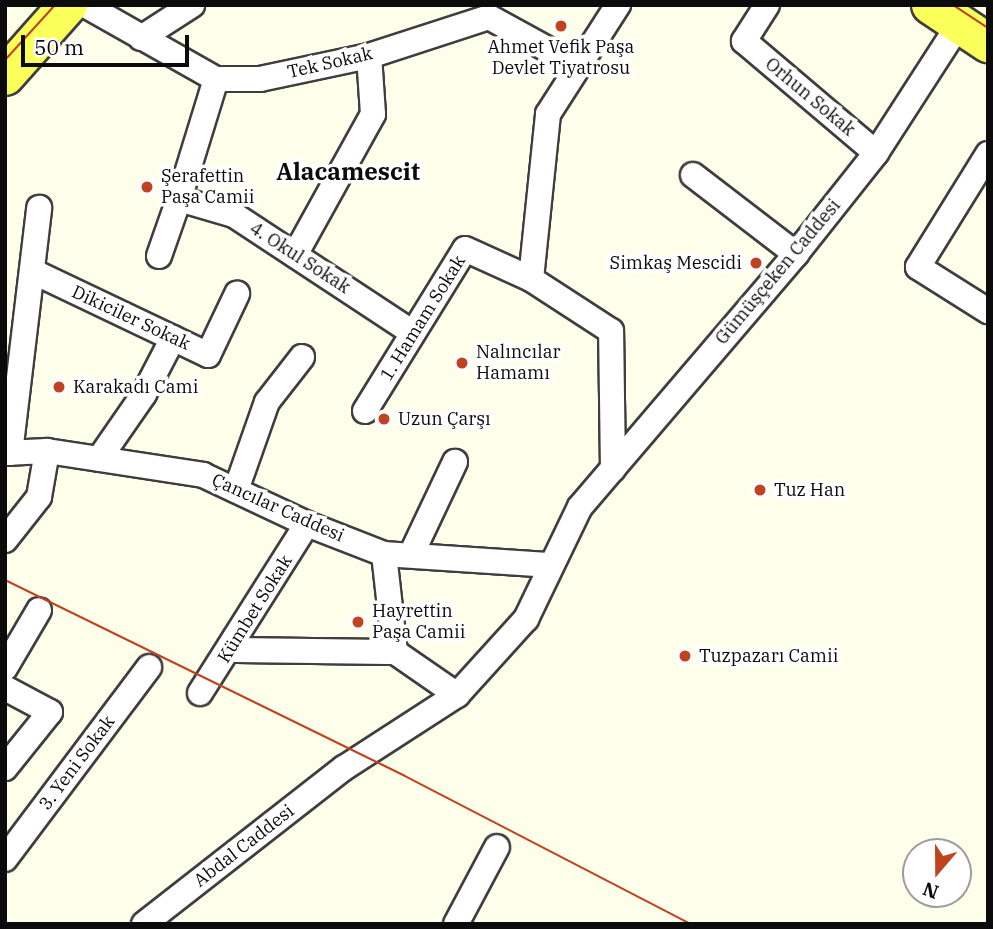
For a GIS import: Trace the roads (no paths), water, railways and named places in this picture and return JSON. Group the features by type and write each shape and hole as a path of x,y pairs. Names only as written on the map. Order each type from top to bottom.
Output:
{"main road":[{"path":"5,76 68,5"}],"street":[{"name":"Tek Sokak","path":"85,5 216,79 260,79 369,56 489,17 578,66"},
{"path":"141,38 192,5"},
{"path":"613,469 611,331 531,279 548,114 618,5"},
{"name":"Orhun Sokak","path":"768,5 744,41 876,153"},
{"name":"Gümüşçeken Caddesi","path":"457,695 526,619 580,507 796,254 876,153 959,24"},
{"path":"295,255 373,114 369,56"},
{"path":"159,256 216,79"},
{"path":"988,154 918,267 988,311"},
{"path":"693,175 796,254"},
{"name":"4. Okul Sokak","path":"179,199 234,215 413,333"},
{"path":"7,453 17,299 32,271 39,208"},
{"name":"1. Hamam Sokak","path":"365,411 465,249 531,279"},
{"name":"Dikiciler Sokak","path":"32,271 208,355 237,293"},
{"path":"99,459 144,394 173,338"},
{"path":"236,490 267,402 302,357"},
{"path":"5,540 40,498 47,452"},
{"name":"Çancılar Caddesi","path":"7,453 47,452 203,475 307,524 384,554 551,565"},
{"path":"411,555 455,462"},
{"name":"Kümbet Sokak","path":"200,693 230,650 307,524"},
{"path":"384,554 395,652"},
{"path":"5,668 39,610"},
{"path":"230,650 395,652 457,695"},
{"name":"3. Yeni Sokak","path":"5,859 149,667"},
{"path":"5,688 50,712 5,768"},
{"name":"Abdal Caddesi","path":"144,924 344,768 457,695"},
{"path":"456,924 497,847"}],"tram line":[{"path":"5,60 55,5"},
{"path":"953,5 988,28"},
{"path":"5,580 405,776 690,924"}],"place":[{"name":"Ahmet Vefik Paşa Devlet Tiyatrosu","path":"561,26"},
{"name":"Şerafettin Paşa Camii","path":"147,187"},
{"name":"Simkaş Mescidi","path":"756,263"},
{"name":"Nalıncılar Hamamı","path":"462,363"},
{"name":"Karakadı Cami","path":"59,387"},
{"name":"Uzun Çarşı","path":"384,419"},
{"name":"Tuz Han","path":"760,490"},
{"name":"Hayrettin Paşa Camii","path":"358,622"},
{"name":"Tuzpazarı Camii","path":"685,656"}],"district":[{"name":"Alacamescit","path":"348,172"}]}
